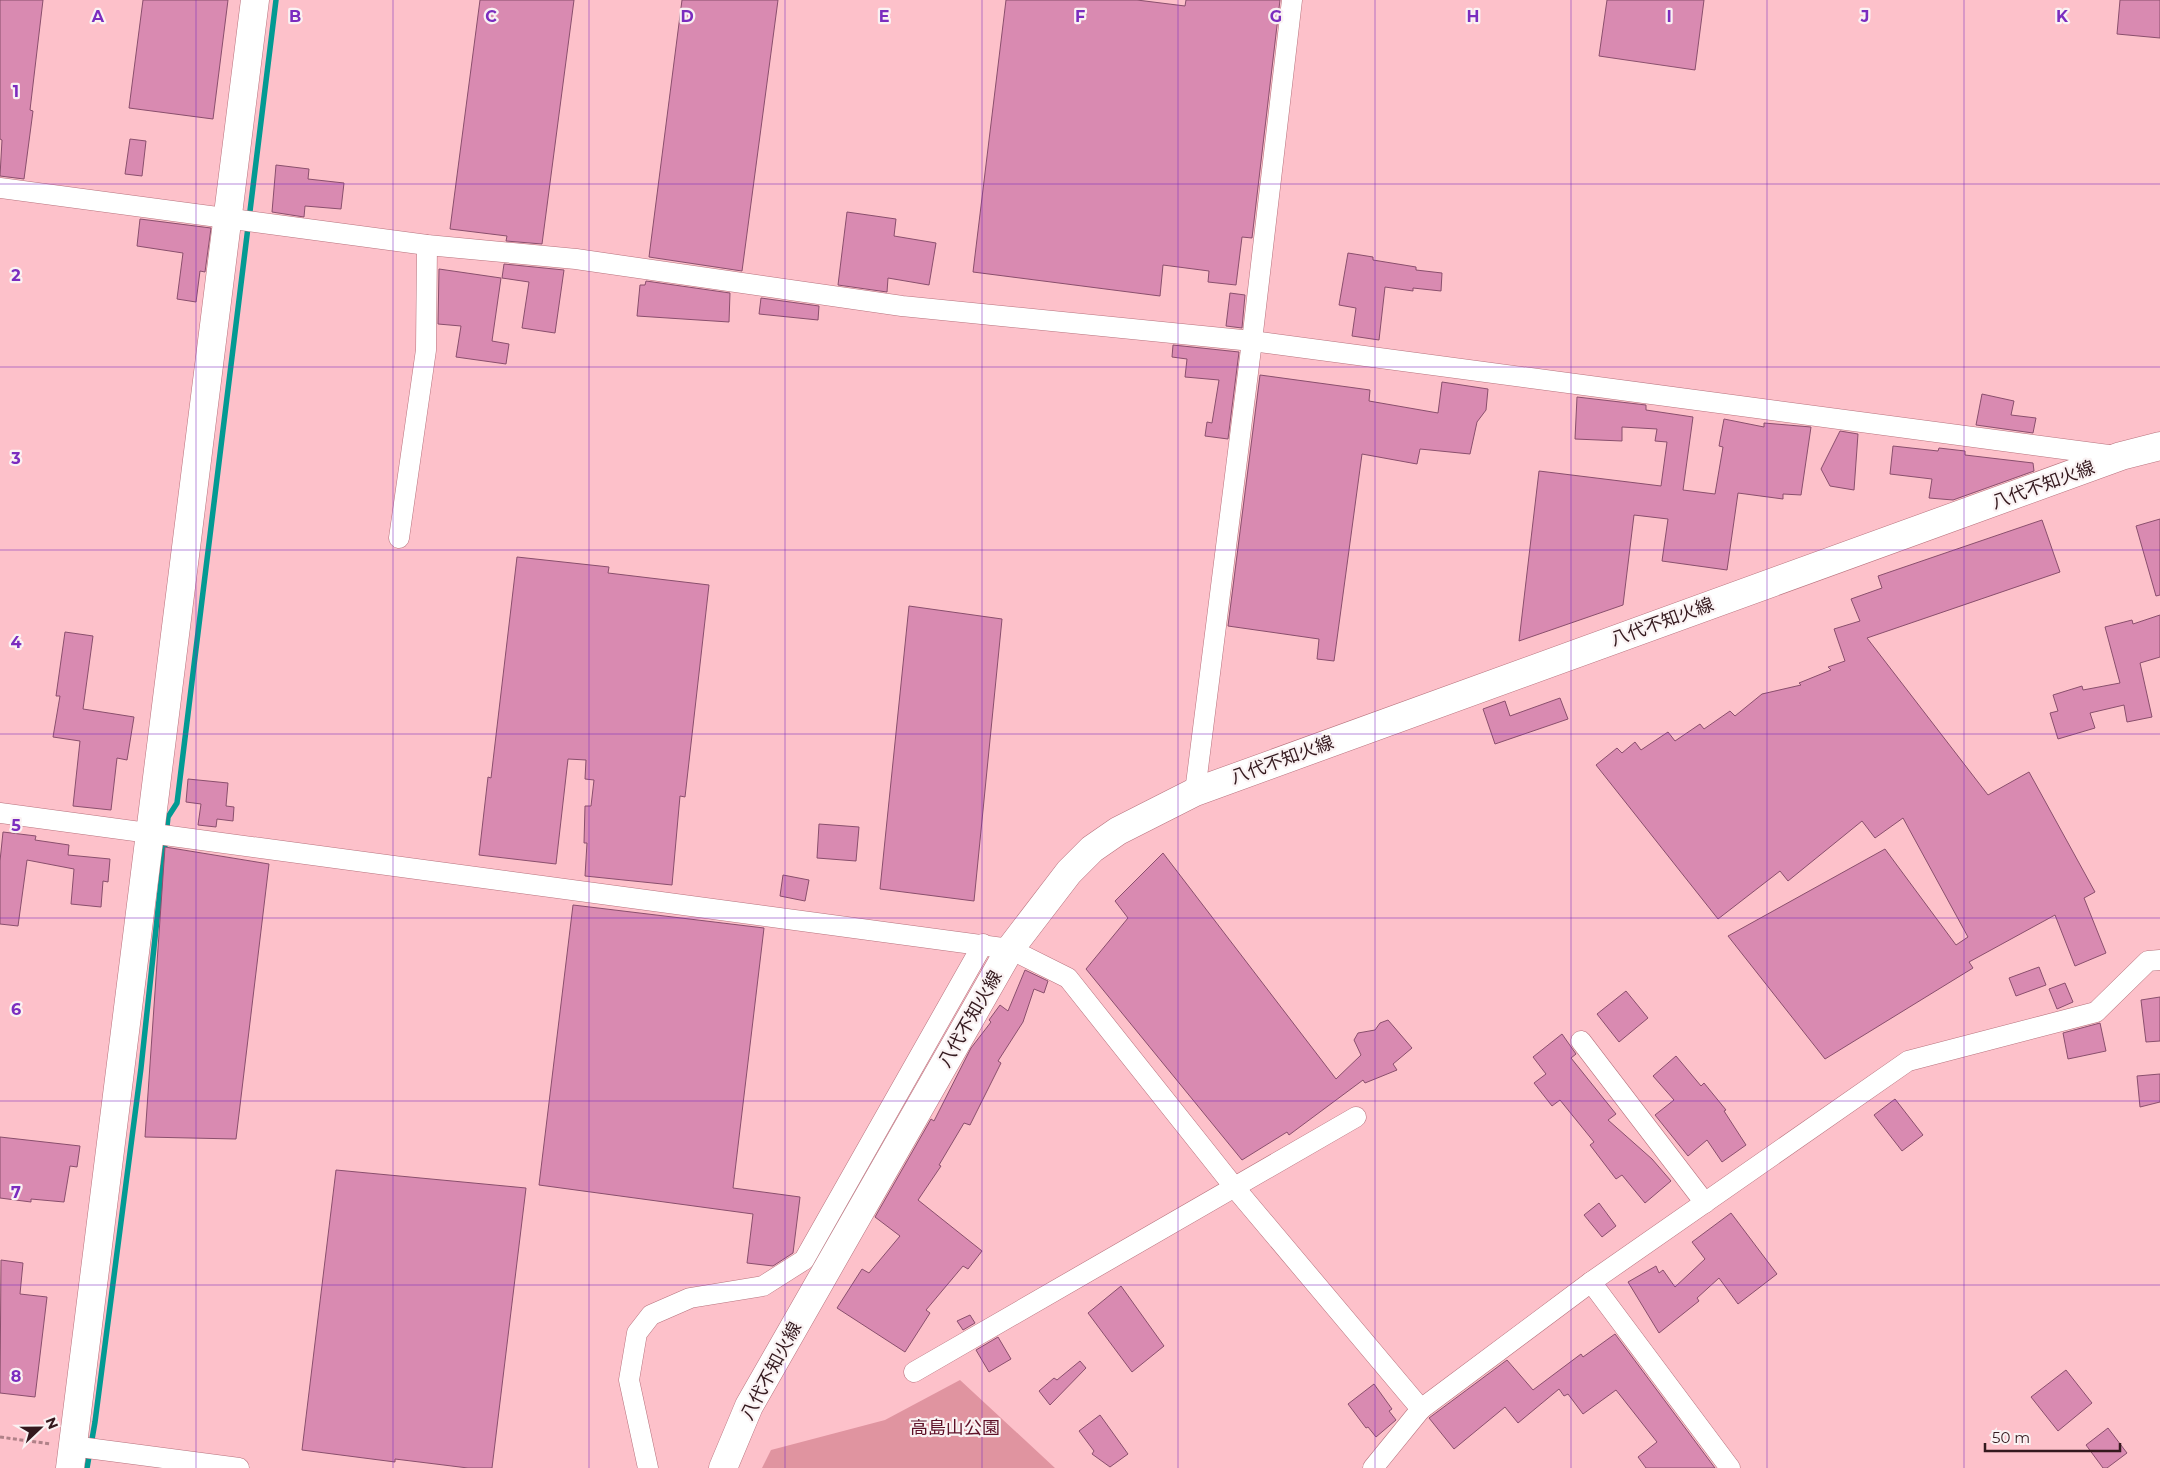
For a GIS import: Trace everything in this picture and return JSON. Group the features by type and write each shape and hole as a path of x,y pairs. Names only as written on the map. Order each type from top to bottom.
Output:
{"main road":[{"path":"71,1457 150,832 242,220 255,0"},
{"name":"八代不知火線","path":"723,1468 749,1406 1010,948 1069,872 1092,849 1118,831 1195,792 2121,456 2160,446"}],"street":[{"path":"1195,792 1252,342 1292,0"},
{"path":"0,188 427,245 576,259 902,306 1252,342 2121,456"},
{"path":"399,538 426,350 427,245"},
{"path":"0,813 1010,948 1068,978 1235,1188 1421,1409"},
{"path":"648,1468 629,1380 636,1333 651,1315 690,1298 763,1286 804,1260 983,944"},
{"path":"1373,1468 1421,1409 1592,1282 1908,1062 2096,1012 2148,961 2160,960"},
{"path":"1581,1041 1705,1203"},
{"path":"914,1372 1356,1117"},
{"path":"1592,1282 1730,1468"},
{"path":"71,1457 239,1468"}],"path":[{"path":"0,1436 71,1457"}],"green space":[{"name":"高島山公園","path":"960,1380 1055,1468 762,1468 771,1450 885,1420"}],"building":[{"path":"0,0 43,0 30,110 33,111 24,179 0,176 2,140 0,139"},
{"path":"143,0 228,0 213,119 129,108"},
{"path":"480,0 574,0 542,244 506,241 507,236 450,229"},
{"path":"682,0 778,0 742,271 649,257"},
{"path":"1006,0 1137,0 1185,6 1186,0 1280,0 1252,238 1242,237 1236,285 1208,282 1209,271 1163,265 1160,296 973,272"},
{"path":"1607,0 1704,0 1695,70 1599,56"},
{"path":"2120,0 2160,0 2160,38 2117,34"},
{"path":"130,139 146,141 142,176 125,174"},
{"path":"276,165 309,169 308,179 344,183 341,209 305,206 304,217 272,212"},
{"path":"847,212 896,219 894,236 936,243 929,285 888,278 887,292 838,285"},
{"path":"140,219 211,228 205,272 200,271 196,302 177,299 183,253 137,246"},
{"path":"1348,253 1373,257 1373,260 1416,267 1416,270 1442,273 1441,291 1413,288 1413,291 1385,287 1379,340 1352,336 1356,308 1339,305"},
{"path":"504,264 564,270 555,333 522,328 529,282 502,278"},
{"path":"439,269 501,278 492,341 509,344 506,364 456,357 461,326 438,324"},
{"path":"646,281 730,293 729,322 637,316 640,285 645,285"},
{"path":"1230,293 1245,295 1242,328 1226,326"},
{"path":"761,298 819,306 818,320 759,314"},
{"path":"1173,345 1239,352 1228,439 1205,436 1207,422 1212,423 1219,380 1185,377 1187,359 1172,357"},
{"path":"1260,375 1370,390 1369,401 1438,413 1442,382 1488,389 1486,410 1477,422 1470,454 1420,449 1417,464 1362,454 1334,661 1317,659 1319,639 1228,626"},
{"path":"1982,394 2014,401 2011,415 2036,418 2033,433 1976,425"},
{"path":"1577,397 1646,405 1646,410 1693,417 1683,490 1715,494 1723,447 1719,446 1724,419 1764,427 1764,423 1811,427 1801,495 1783,494 1783,499 1738,493 1727,570 1662,561 1668,519 1634,515 1623,605 1519,641 1539,471 1661,486 1667,442 1655,441 1657,429 1622,427 1622,441 1575,439"},
{"path":"1840,431 1858,434 1854,490 1830,486 1821,469"},
{"path":"1893,446 1938,451 1939,448 1965,451 1965,455 2033,463 2034,471 1953,500 1929,498 1932,479 1890,474"},
{"path":"2160,519 2160,595 2156,596 2136,526"},
{"path":"2042,520 2060,572 1867,638 1988,795 2029,772 2095,892 2084,898 2106,953 2075,966 2055,915 1969,962 1973,968 1825,1059 1728,936 1885,849 1956,945 1968,937 1903,818 1875,838 1862,821 1788,881 1780,871 1718,919 1596,765 1617,748 1622,753 1635,742 1641,750 1668,732 1675,741 1700,724 1704,729 1730,711 1735,716 1762,694 1801,685 1799,683 1831,670 1828,667 1845,661 1834,629 1860,621 1851,599 1882,588 1878,576"},
{"path":"517,557 609,567 608,573 709,585 685,797 680,796 672,885 585,876 587,843 584,843 585,806 591,806 594,780 585,779 586,760 568,759 556,864 479,855 488,777 491,778"},
{"path":"909,606 1002,619 974,901 880,889"},
{"path":"2160,615 2160,657 2140,663 2152,717 2127,722 2124,705 2090,713 2095,728 2058,739 2050,713 2058,711 2053,695 2082,686 2083,690 2120,683 2105,627 2132,620 2133,624"},
{"path":"65,632 93,636 83,709 134,717 127,760 117,758 111,810 73,806 80,741 53,737 60,696 56,696"},
{"path":"1560,698 1568,719 1495,744 1483,709 1505,701 1510,716"},
{"path":"188,779 228,783 226,806 234,807 233,821 217,819 216,827 198,825 201,804 186,802"},
{"path":"819,824 859,827 856,861 817,858"},
{"path":"3,832 36,836 35,840 69,845 68,855 110,859 108,882 103,881 101,907 71,904 74,869 27,860 18,926 0,924 0,861"},
{"path":"165,847 269,864 236,1139 145,1137"},
{"path":"1163,853 1336,1079 1361,1055 1354,1040 1358,1033 1375,1030 1380,1023 1388,1020 1412,1048 1393,1064 1397,1070 1365,1083 1363,1080 1289,1135 1287,1132 1242,1160 1086,969 1128,918 1115,901"},
{"path":"783,875 809,880 805,901 780,896"},
{"path":"573,905 764,928 733,1188 800,1197 793,1253 773,1266 747,1263 753,1214 539,1185"},
{"path":"2039,967 2046,985 2016,996 2009,978"},
{"path":"1025,970 1048,981 1044,993 1034,989 1023,1022 998,1061 1001,1063 970,1125 964,1123 939,1165 941,1166 918,1200 982,1251 968,1269 963,1266 926,1310 930,1313 905,1352 837,1308 862,1269 869,1273 900,1236 875,1217 931,1119 934,1121 971,1048 991,1022 989,1020 1000,1005 1008,1011"},
{"path":"2065,983 2073,1002 2057,1009 2049,989"},
{"path":"1626,991 1648,1018 1619,1042 1597,1014"},
{"path":"2160,997 2160,1041 2146,1042 2141,1000"},
{"path":"2100,1023 2106,1051 2068,1059 2063,1033"},
{"path":"1562,1034 1576,1054 1571,1058 1616,1114 1608,1120 1652,1159 1671,1181 1645,1203 1622,1175 1616,1179 1590,1145 1594,1142 1560,1100 1552,1106 1534,1083 1546,1074 1533,1057"},
{"path":"1676,1056 1701,1086 1704,1083 1726,1110 1724,1111 1746,1145 1722,1162 1707,1140 1688,1156 1655,1115 1674,1100 1653,1076"},
{"path":"2160,1074 2160,1102 2140,1107 2137,1076"},
{"path":"1895,1099 1923,1135 1902,1151 1874,1115"},
{"path":"0,1137 80,1146 77,1167 70,1166 64,1202 31,1199 31,1202 0,1198"},
{"path":"336,1170 526,1188 492,1468 468,1468 395,1459 395,1462 302,1450"},
{"path":"1599,1203 1616,1226 1602,1237 1584,1215"},
{"path":"1731,1213 1777,1274 1738,1304 1719,1278 1697,1298 1699,1301 1659,1333 1628,1282 1656,1266 1659,1273 1663,1270 1675,1287 1705,1259 1692,1242"},
{"path":"1,1260 23,1263 20,1294 47,1297 35,1397 0,1393"},
{"path":"1121,1286 1164,1346 1132,1372 1088,1313"},
{"path":"970,1315 975,1323 963,1330 957,1321"},
{"path":"1615,1334 1715,1468 1646,1468 1638,1457 1657,1442 1616,1390 1583,1414 1568,1394 1564,1396 1559,1389 1518,1423 1505,1407 1454,1449 1429,1418 1507,1360 1533,1390 1581,1354 1583,1357"},
{"path":"998,1337 1011,1359 989,1372 976,1350"},
{"path":"1080,1361 1086,1368 1050,1405 1039,1391 1054,1378 1057,1380"},
{"path":"2066,1370 2092,1403 2058,1431 2031,1397"},
{"path":"1374,1384 1392,1409 1389,1411 1396,1420 1376,1437 1368,1427 1366,1428 1348,1404"},
{"path":"1100,1415 1128,1454 1110,1467 1092,1454 1094,1451 1079,1431"},
{"path":"2108,1428 2127,1453 2107,1468 2103,1468 2086,1445"}],"waterway":[{"path":"87,1468 95,1422 141,1068 168,817 177,803 276,0"}]}
